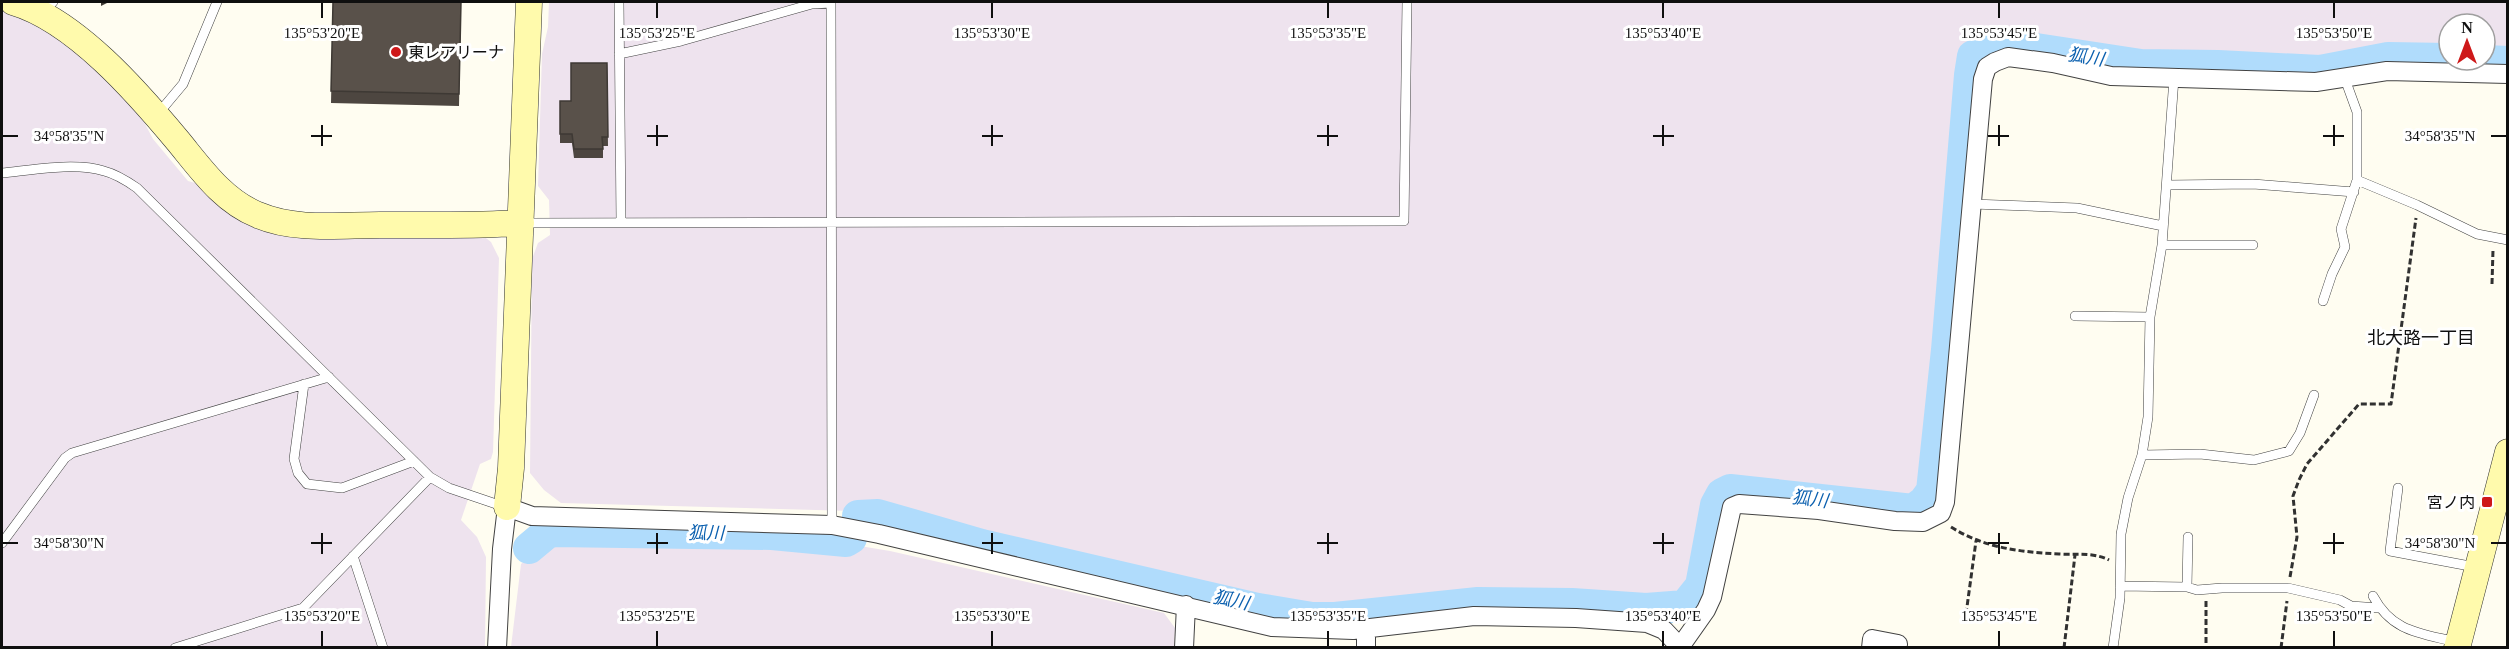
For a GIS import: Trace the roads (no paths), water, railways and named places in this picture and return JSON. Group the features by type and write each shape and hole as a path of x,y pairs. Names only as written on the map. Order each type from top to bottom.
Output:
{"street":[{"path":"14,2 48,7 143,99 217,188 236,203 268,218 299,225 521,224"},
{"path":"497,648 502,549 512,468 529,2"},
{"path":"507,507 532,516 832,525 1186,605 1272,627 1353,630 1474,616 1576,618 1647,623 1664,630 1681,647 1712,597 1732,507 1739,504 1819,510 1895,521 1923,522 1941,513 1945,502 1983,79 1987,67 2008,57 2053,63 2111,76 2316,82 2386,71 2508,74"},
{"path":"2458,645 2503,486 2508,452"},
{"path":"1184,648 1186,605"},
{"path":"1366,628 1366,648"},
{"path":"1871,648 1872,639 1898,644"}],"lane":[{"path":"157,116 183,84 217,2"},
{"path":"619,2 621,222"},
{"path":"619,54 681,41 812,4 831,2 832,525"},
{"path":"521,224 1404,220 1407,2"},
{"path":"2113,648 2120,586 2123,525 2128,498 2142,455 2148,417 2150,317 2162,245 2174,78"},
{"path":"2323,302 2332,274 2346,247 2341,229 2357,180 2357,112 2345,79"},
{"path":"2,172 81,167 103,170 137,188 430,477 449,488 507,507"},
{"path":"2357,180 2417,205 2457,226 2494,239 2508,240"},
{"path":"2167,185 2253,184 2354,192"},
{"path":"1972,204 2077,208 2163,225"},
{"path":"2162,245 2253,245"},
{"path":"2075,316 2150,317"},
{"path":"2,543 65,458 72,453 329,377"},
{"path":"304,384 294,459 297,473 307,484 342,488 414,461"},
{"path":"2142,455 2200,454 2254,460 2289,451 2300,433 2314,395"},
{"path":"175,648 303,608 430,477"},
{"path":"2398,488 2390,551 2478,568"},
{"path":"2187,587 2188,537"},
{"path":"353,556 382,648"},
{"path":"2120,586 2187,587 2206,590 2288,588 2340,600 2351,606 2379,608"},
{"path":"2373,596 2379,608 2394,623 2458,645"}],"waterway":[{"name":"狐川","path":"858,516 878,515 982,545 1258,609 1312,618 1335,618 1478,603 1572,604 1646,609 1685,606 1701,586 1716,505 1722,494 1730,490 1913,510 1924,502 1932,491 1973,56 2003,44 2141,65 2320,71 2388,58 2437,59"},
{"name":"狐川","path":"2497,62 2508,62"},
{"name":"狐川","path":"529,548 547,533 554,531 772,534 846,541 851,538"}],"place":[{"name":"東レアリーナ","path":"396,52"},
{"name":"宮ノ内","path":"2487,502"}],"district":[{"name":"北大路一丁目","path":"2421,338"}]}
